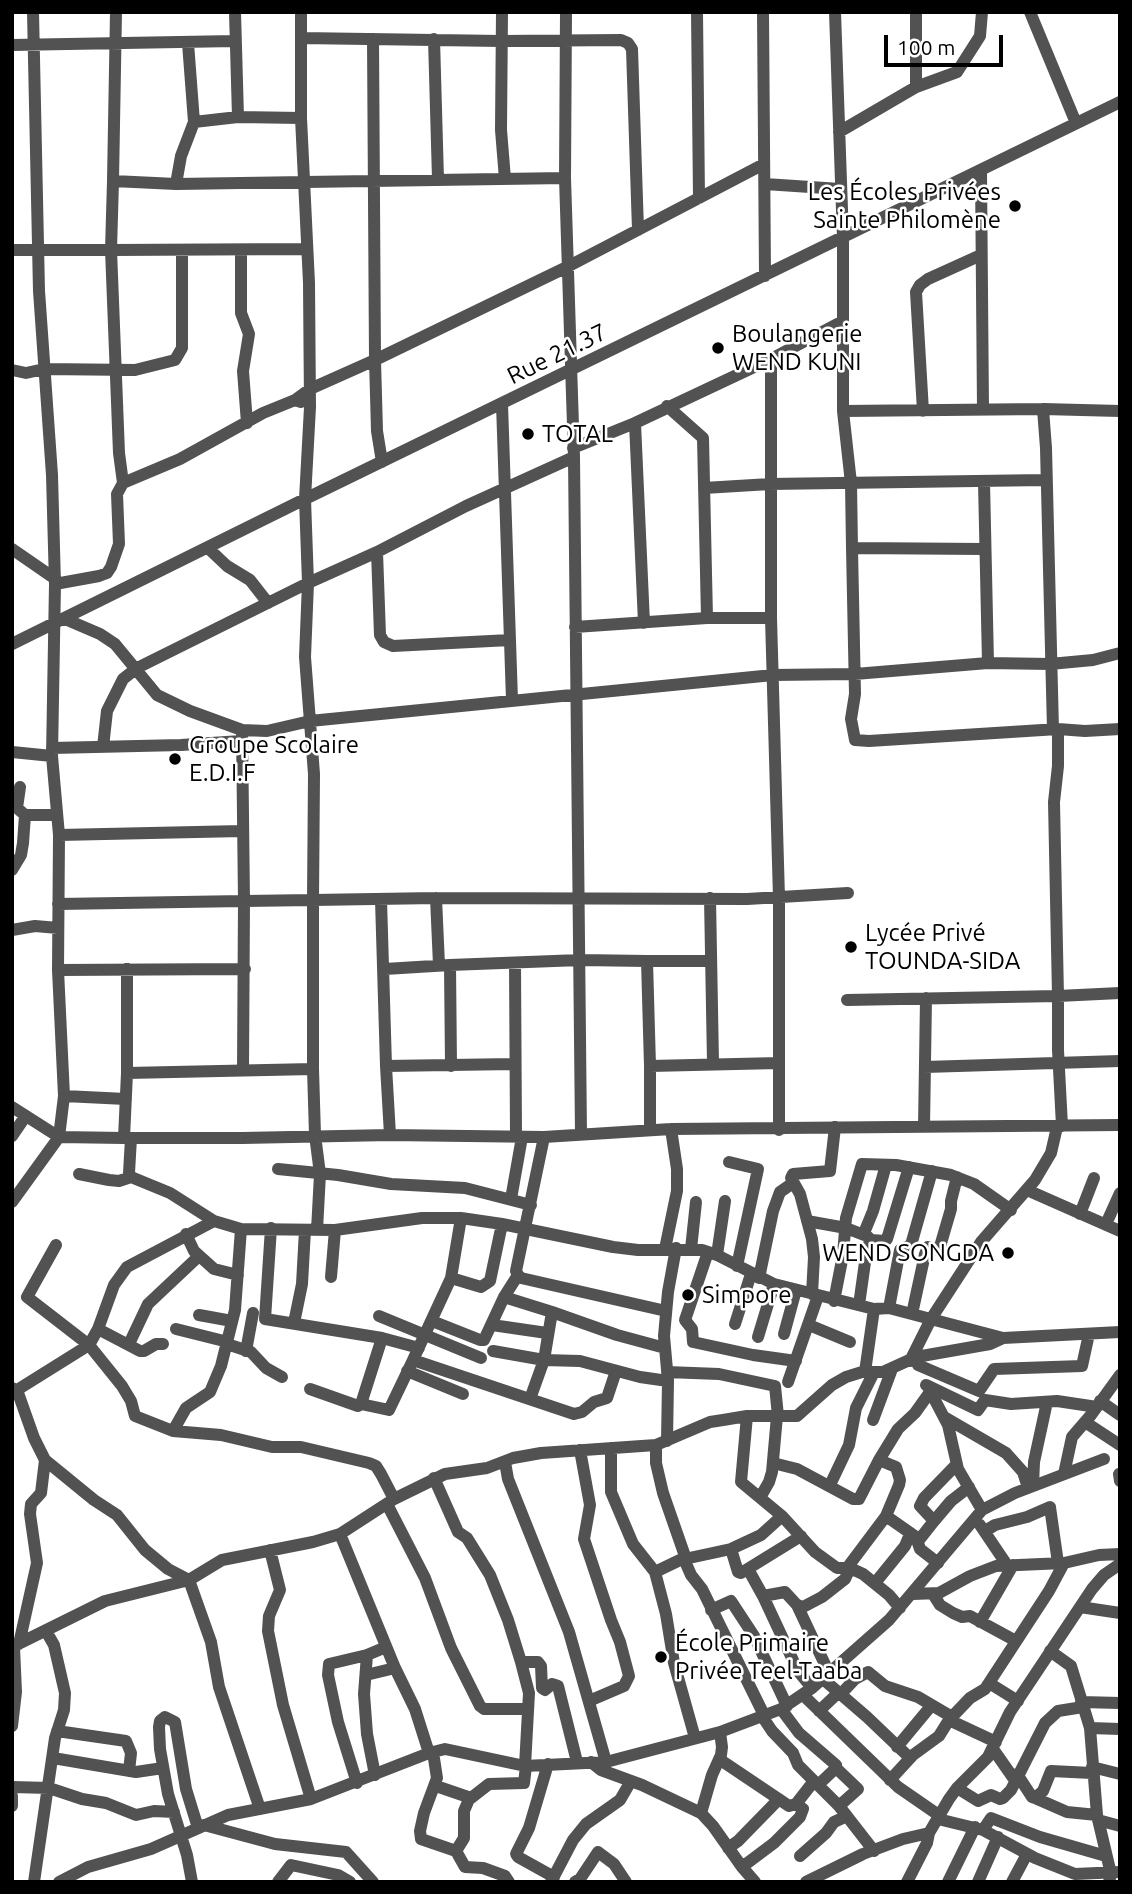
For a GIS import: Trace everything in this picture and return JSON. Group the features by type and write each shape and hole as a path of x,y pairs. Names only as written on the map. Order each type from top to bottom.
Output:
{"street":[{"path":"12,1202 59,1137 64,1096 58,971 59,835 52,752 60,622 54,581 52,475 38,249 33,12"},
{"path":"12,549 54,581 107,573 119,544 117,494 123,483 119,453 111,250 116,12"},
{"path":"235,12 238,117"},
{"path":"294,1322 320,1174 315,1135 313,1069 314,774 305,657 308,583 305,499 310,389 301,118 301,12"},
{"path":"502,12 501,130 505,179"},
{"path":"566,12 565,178 573,453 581,1134"},
{"path":"697,12 699,198"},
{"path":"763,12 765,276"},
{"path":"835,12 843,238 843,411 850,483 855,674 851,719 855,740 1055,729 1120,729"},
{"path":"916,12 916,88"},
{"path":"839,132 916,88 957,72 980,36 982,12"},
{"path":"1030,12 1076,123"},
{"path":"301,38 621,40 628,43 632,49 638,230"},
{"path":"373,39 375,360 377,431 382,462"},
{"path":"434,39 438,179"},
{"path":"12,45 236,41"},
{"path":"176,184 181,156 194,122 188,43"},
{"name":"Rue 21.37","path":"12,644 1120,102"},
{"path":"194,122 238,117 301,118"},
{"path":"123,483 180,459 295,400 310,389 567,267 764,164"},
{"path":"981,170 983,410"},
{"path":"113,181 176,184 565,178"},
{"path":"765,184 840,189"},
{"path":"12,250 307,249"},
{"path":"12,370 26,373 44,369 147,368 175,360 182,348 182,250"},
{"path":"241,250 241,313 249,334 243,371 247,423"},
{"path":"923,411 916,292 928,279 981,255"},
{"path":"103,747 107,711 123,679 137,668 844,321"},
{"path":"771,359 771,618 779,898 779,1129"},
{"path":"295,400 310,407"},
{"path":"502,404 512,700"},
{"path":"667,406 703,438 707,618"},
{"path":"1010,1565 985,1531 969,1487 957,1464 944,1417 915,1361 931,1319 981,1242 1027,1190 1051,1153 1060,1126 1054,802 1059,754 1050,664 1043,409"},
{"path":"843,411 1120,411"},
{"path":"635,423 644,623"},
{"path":"704,488 770,484 1045,480"},
{"path":"984,482 988,663"},
{"path":"208,548 227,566 250,580 268,603"},
{"path":"852,548 984,549"},
{"path":"377,552 380,635 384,642 393,646 510,640"},
{"path":"575,627 707,618 771,618"},
{"path":"60,622 100,634 115,644 157,695 242,735"},
{"path":"12,752 52,752 242,735 310,721 773,676 855,674 988,663 1050,664 1093,660 1120,653"},
{"path":"242,735 243,1070"},
{"path":"20,787 17,808 25,815 57,815"},
{"path":"12,870 21,855 17,843 25,815"},
{"path":"59,835 242,831"},
{"path":"58,904 436,898 779,898 848,893"},
{"path":"436,898 445,965 451,1066"},
{"path":"710,898 713,1063"},
{"path":"381,900 390,1135"},
{"path":"12,930 35,926 58,928"},
{"path":"385,969 580,960 711,961"},
{"path":"647,961 650,1130"},
{"path":"511,1199 519,1136 514,1064 516,964"},
{"path":"127,969 126,1099 131,1177"},
{"path":"58,971 244,969"},
{"path":"848,999 1120,993"},
{"path":"924,1127 926,998"},
{"path":"925,1067 1120,1061"},
{"path":"650,1066 779,1063"},
{"path":"386,1066 514,1064"},
{"path":"127,1073 313,1069"},
{"path":"64,1096 126,1099"},
{"path":"12,1107 59,1137 544,1137 671,1129 1120,1125"},
{"path":"12,1136 24,1117"},
{"path":"788,1382 809,1325 815,1295 814,1257 800,1194 793,1183 793,1174 830,1171 835,1127"},
{"path":"671,1129 677,1169 677,1191 666,1311 665,1348 668,1377 661,1443 656,1463 663,1493 685,1559 763,1716 772,1731 793,1754 797,1765 843,1811 874,1851"},
{"path":"544,1137 516,1271 518,1275 521,1278 666,1311"},
{"path":"729,1162 758,1169 737,1266"},
{"path":"834,1301 846,1218 861,1164 909,1167 957,1177 974,1184 1011,1210"},
{"path":"859,1305 867,1238 886,1165"},
{"path":"807,1221 846,1228 867,1238 885,1241 909,1167"},
{"path":"278,1169 391,1184 465,1188 531,1205"},
{"path":"889,1308 901,1250 911,1245 932,1171"},
{"path":"79,1174 119,1181 131,1177 170,1193 214,1221 241,1229 335,1230 422,1218 461,1218 613,1247 638,1250 691,1249 713,1254 774,1284 834,1301 874,1309 889,1308 1003,1338 1120,1332"},
{"path":"912,1314 925,1254 928,1247 939,1250 957,1177"},
{"path":"1080,1214 1094,1178"},
{"path":"736,1324 755,1276 780,1192 793,1183"},
{"path":"1027,1190 1120,1231"},
{"path":"1105,1224 1120,1193"},
{"path":"725,1201 713,1254 685,1320 692,1330 694,1342 796,1361"},
{"path":"691,1249 696,1202"},
{"path":"310,1389 355,1405 389,1410 451,1278 461,1218"},
{"path":"214,1221 127,1266 114,1285 98,1329 89,1345 15,1389 44,1460 117,1515 145,1550 168,1569 189,1580 211,1642 219,1687 260,1810"},
{"path":"451,1278 481,1287 490,1281 502,1224"},
{"path":"271,1228 265,1319 382,1338 463,1394"},
{"path":"173,1431 186,1408 210,1392 227,1343 238,1275 241,1229"},
{"path":"331,1277 335,1230"},
{"path":"186,1234 198,1256 214,1269 238,1275"},
{"path":"56,1245 27,1297 89,1345 131,1401 133,1414 173,1431 221,1435 272,1447 301,1447 358,1459 376,1466 425,1578 451,1648 480,1706 484,1709 528,1704 546,1696 547,1689 552,1684 558,1686 577,1762"},
{"path":"129,1344 148,1304 198,1256"},
{"path":"432,1321 482,1341 518,1275"},
{"path":"758,1337 774,1284"},
{"path":"784,1334 796,1290"},
{"path":"504,1297 617,1335 665,1348"},
{"path":"830,1485 845,1457 856,1408 869,1372 874,1309"},
{"path":"530,1399 544,1360 552,1312"},
{"path":"246,1351 253,1313"},
{"path":"199,1315 232,1321"},
{"path":"379,1316 425,1335 487,1354 580,1361 616,1371 668,1377 719,1374 775,1386 778,1416 773,1463 769,1482 761,1496"},
{"path":"492,1325 547,1333"},
{"path":"809,1325 850,1342"},
{"path":"98,1329 144,1351 156,1344 163,1344"},
{"path":"176,1329 246,1351 282,1377"},
{"path":"915,1361 979,1391 994,1369 1082,1366 1089,1334"},
{"path":"361,1404 382,1338"},
{"path":"15,1646 105,1601 189,1580 222,1560 340,1534 434,1478 487,1468 522,1456 661,1443 710,1422 747,1416 800,1415 832,1385 846,1377 892,1369 1003,1338"},
{"path":"413,1360 578,1414 594,1402 610,1396 616,1371"},
{"path":"873,1420 892,1369"},
{"path":"1064,1474 1072,1437 1118,1380"},
{"path":"928,1388 978,1410 985,1400 1011,1404 1047,1402 1099,1404 1120,1415"},
{"path":"773,1463 797,1469 853,1499 859,1499 898,1429 915,1413 928,1388"},
{"path":"1030,1487 1047,1402"},
{"path":"747,1416 741,1482 761,1496 815,1552 837,1568 849,1568 875,1583 901,1608"},
{"path":"944,1417 1006,1453 1023,1472 1030,1487"},
{"path":"1085,1422 1120,1445"},
{"path":"611,1448 611,1493 634,1544 654,1572 666,1614 674,1663 695,1738"},
{"path":"580,1450 589,1498 585,1545 620,1642 629,1676 624,1686 589,1701"},
{"path":"59,1882 88,1867 142,1852 228,1815 311,1800 431,1752 445,1749 525,1766 606,1762 720,1732 763,1716 784,1707 808,1691 901,1608 978,1513 999,1500 1104,1459"},
{"path":"12,1726 16,1692 15,1646 37,1563 31,1504 41,1493 44,1460"},
{"path":"797,1605 803,1607 822,1597 845,1579 849,1568 886,1516 900,1480 896,1468 879,1460"},
{"path":"505,1462 510,1485 569,1632 606,1762"},
{"path":"934,1521 920,1506 924,1498 957,1464"},
{"path":"434,1478 458,1532 467,1538 489,1575 508,1620 528,1688 524,1783 489,1784 470,1797 464,1811 464,1838 456,1851"},
{"path":"890,1780 923,1746 940,1736 970,1698 981,1693 1054,1584 1061,1563 1046,1482"},
{"path":"875,1583 905,1546 969,1487"},
{"path":"985,1531 1050,1507"},
{"path":"654,1572 685,1559 731,1549 761,1535 782,1516"},
{"path":"886,1516 914,1537 920,1549 938,1563"},
{"path":"340,1534 431,1752 437,1778 436,1786 428,1798 419,1835 421,1839 456,1851 466,1867 483,1867 505,1876 509,1882"},
{"path":"731,1549 737,1572 741,1573 801,1536"},
{"path":"270,1550 280,1590 269,1616 268,1631 284,1705 311,1800"},
{"path":"913,1594 933,1594 983,1571 1010,1565 1061,1563 1099,1555 1120,1554"},
{"path":"980,1622 1010,1565"},
{"path":"748,1569 819,1711 890,1780 939,1817 979,1828 1067,1877 1113,1876 1097,1818 1090,1728 1071,1666 1050,1651"},
{"path":"907,1882 927,1843 929,1833 957,1788 985,1762 1018,1701 1097,1582 1117,1571"},
{"path":"763,1596 785,1592 797,1605 826,1676 839,1694 910,1758"},
{"path":"933,1594 946,1609 980,1622 1016,1641"},
{"path":"711,1610 732,1601 754,1636 784,1707 799,1733 835,1764 858,1789 826,1833 800,1856"},
{"path":"1080,1607 1120,1613"},
{"path":"34,1882 65,1693 54,1645 46,1631"},
{"path":"357,1783 338,1722 328,1675 329,1664 367,1655 386,1647"},
{"path":"367,1655 367,1734 375,1775"},
{"path":"522,1662 538,1662 541,1665 542,1688 547,1689"},
{"path":"366,1675 395,1668"},
{"path":"819,1711 855,1679 868,1672 885,1686 918,1697 994,1745 1032,1797 1067,1812 1120,1826"},
{"path":"989,1683 1018,1701"},
{"path":"957,1788 978,1801 990,1795 1000,1799 1007,1795 1045,1723 1058,1711 1082,1704 1120,1703"},
{"path":"897,1747 931,1706"},
{"path":"192,1882 163,1768 159,1727 162,1719 169,1717 175,1722 186,1789 201,1826"},
{"path":"1090,1728 1120,1729"},
{"path":"58,1731 126,1741 131,1753 129,1771"},
{"path":"701,1813 722,1747 720,1732"},
{"path":"907,1736 923,1746"},
{"path":"53,1758 129,1771 163,1768"},
{"path":"719,1759 789,1806 796,1804 816,1783 836,1768"},
{"path":"591,1762 601,1770 701,1813 755,1882"},
{"path":"548,1765 529,1828 516,1854 552,1879 573,1840 586,1824 620,1800 631,1781"},
{"path":"1035,1798 1043,1791 1051,1770 1092,1770 1120,1774"},
{"path":"436,1786 470,1797"},
{"path":"12,1787 49,1788 82,1799 106,1803 136,1815 154,1811 174,1812"},
{"path":"12,1796 12,1806"},
{"path":"728,1848 779,1799"},
{"path":"742,1867 774,1843 800,1817 803,1809 796,1804"},
{"path":"948,1882 979,1828 991,1818 1040,1837 1106,1856"},
{"path":"201,1826 275,1844 346,1852 373,1882"},
{"path":"812,1881 848,1860 903,1839 929,1833"},
{"path":"978,1882 998,1837"},
{"path":"575,1882 580,1879 598,1852 614,1864 626,1882"},
{"path":"1012,1882 1027,1854"},
{"path":"278,1882 291,1865 338,1875 350,1882"}],"place":[{"name":"Les Écoles Privées Sainte Philomène","path":"1015,206"},
{"name":"Boulangerie WEND KUNI","path":"718,348"},
{"name":"TOTAL","path":"528,434"},
{"name":"Groupe Scolaire E.D.I.F","path":"175,759"},
{"name":"Lycée Privé TOUNDA-SIDA","path":"851,947"},
{"name":"WEND SONGDA","path":"1008,1253"},
{"name":"Simpore","path":"688,1295"},
{"name":"École Primaire Privée Teel-Taaba","path":"661,1657"}]}
